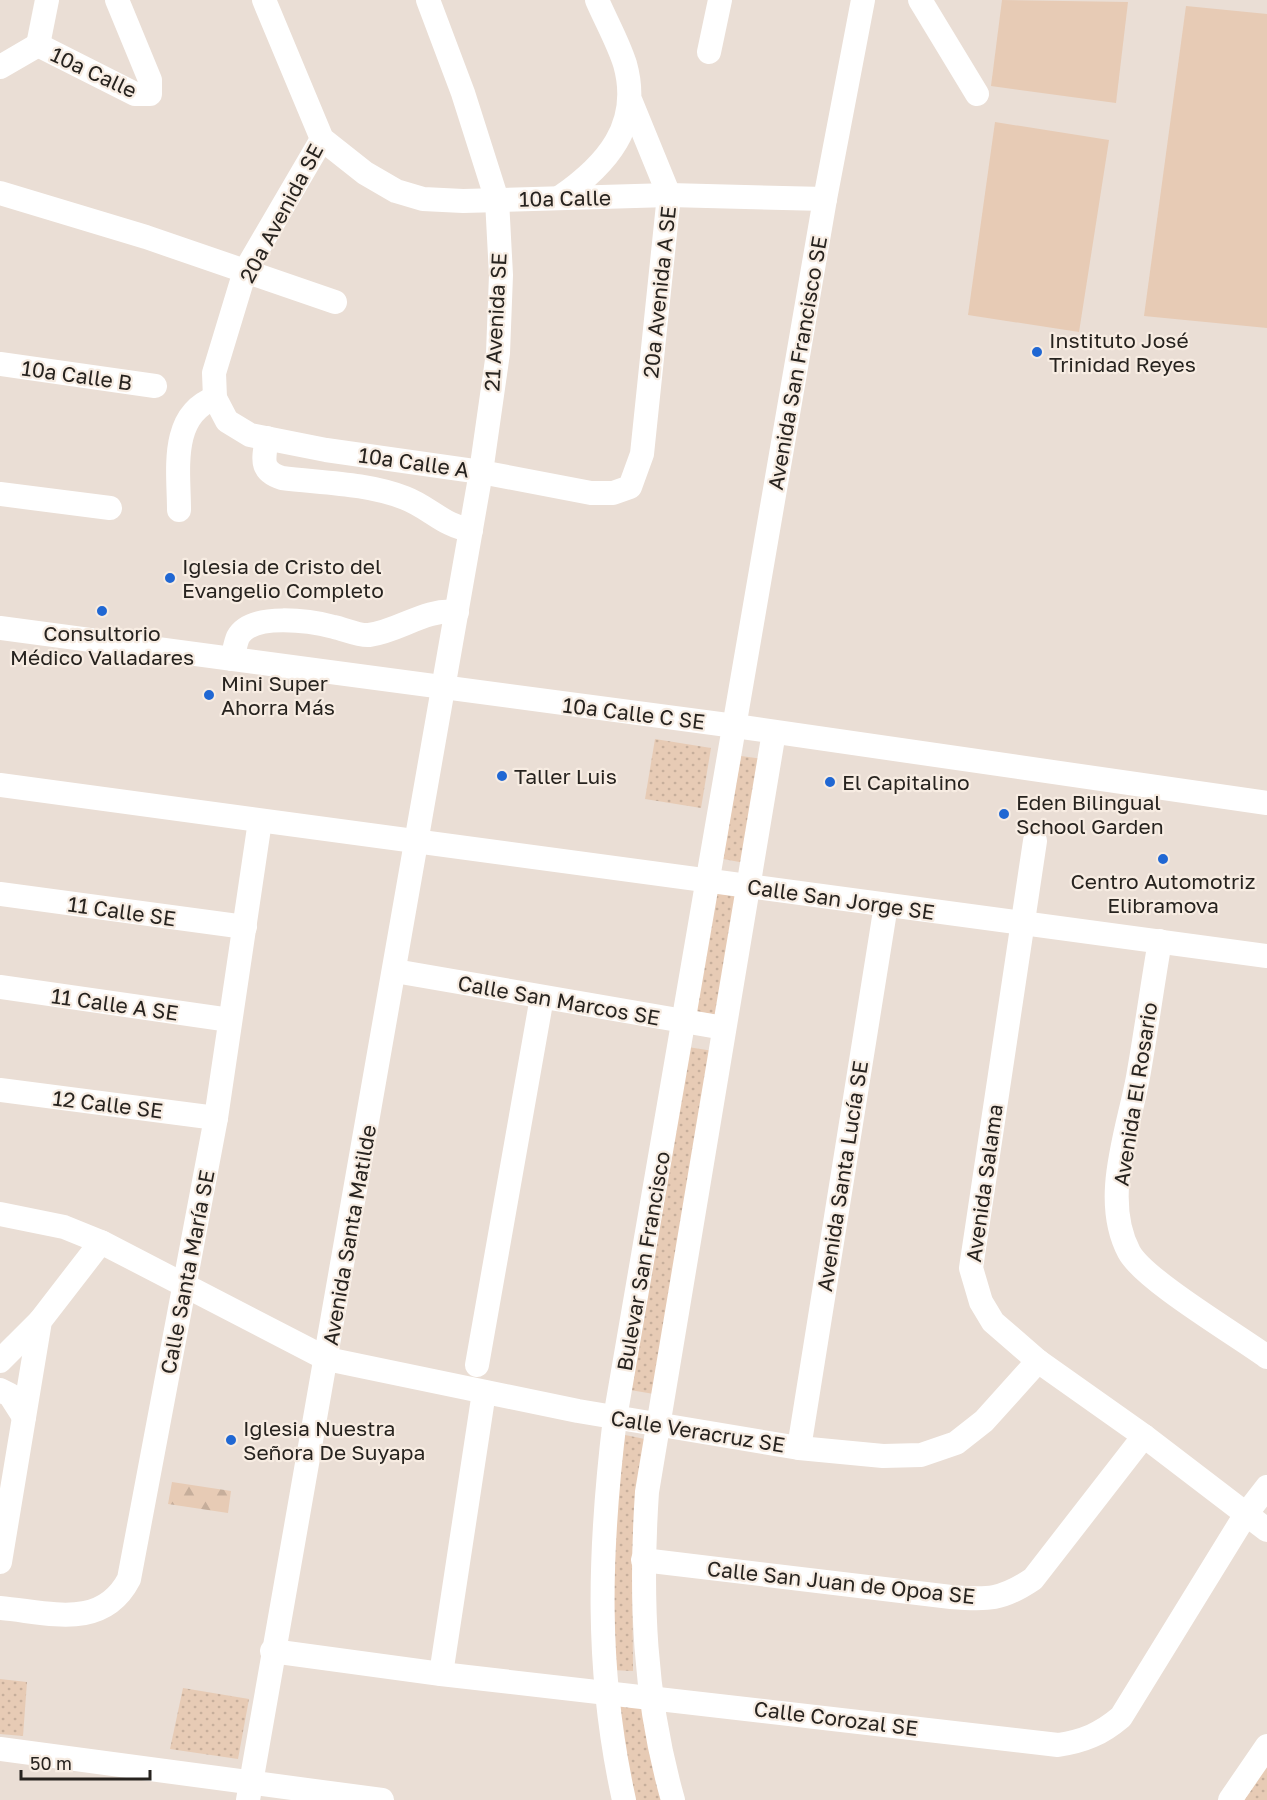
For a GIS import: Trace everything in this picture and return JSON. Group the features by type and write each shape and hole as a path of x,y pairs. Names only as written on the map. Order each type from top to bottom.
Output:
{"street":[{"path":"0,67 38,45 47,0"},
{"name":"10a Calle","path":"38,45 135,94 150,94 150,80 117,0"},
{"name":"20a Avenida SE","path":"215,398 214,373 246,271 322,139 264,0"},
{"name":"21 Avenida SE","path":"428,0 463,93 497,200 501,275 498,353 482,472 443,688"},
{"path":"559,198 585,180 604,160 619,138 631,102 625,64 597,0"},
{"path":"709,51 720,0"},
{"name":"Avenida San Francisco SE","path":"735,726 825,199 863,0"},
{"path":"920,0 977,94"},
{"name":"20a Avenida A SE","path":"630,487 642,454 669,195 631,102"},
{"name":"10a Calle","path":"322,139 365,174 396,191 423,199 497,200 669,195 825,199"},
{"path":"0,193 146,237 335,302"},
{"name":"10a Calle B","path":"0,364 155,386"},
{"path":"179,510 179,439 192,414 205,402 215,398"},
{"name":"10a Calle A","path":"215,398 227,421 250,435 326,450 482,472 591,493 613,492 630,487"},
{"path":"267,438 264,467 269,474 282,478 369,488 407,499 455,528 471,530"},
{"path":"0,494 110,508"},
{"path":"232,659 239,636 251,626 277,619 330,626 367,636 443,610 457,612"},
{"name":"10a Calle C SE","path":"0,628 735,726 1267,803"},
{"name":"Avenida Santa Matilde","path":"249,1791 272,1651 327,1359 395,971 414,843 443,688"},
{"name":"Bulevar San Francisco","path":"624,1800 606,1693 601,1593 604,1508 615,1418 735,726"},
{"name":"Bulevar San Francisco","path":"673,1800 650,1696 643,1624 642,1560 647,1492 774,732"},
{"path":"0,785 414,843"},
{"name":"Calle Santa María SE","path":"0,1608 76,1615 96,1612 122,1593 129,1579 216,1118 260,821"},
{"name":"Avenida Salama","path":"1035,841 971,1268 981,1302 993,1322 1038,1361 1144,1436 1267,1530"},
{"name":"Calle San Jorge SE","path":"414,843 1267,956"},
{"name":"11 Calle SE","path":"0,894 245,927"},
{"name":"Avenida Santa Lucía SE","path":"799,1448 886,905"},
{"name":"Avenida El Rosario","path":"1160,941 1138,1078 1118,1175 1118,1220 1129,1252 1148,1274 1267,1357"},
{"name":"Calle San Marcos SE","path":"395,971 724,1028"},
{"name":"11 Calle A SE","path":"0,987 230,1020"},
{"path":"477,1365 542,997"},
{"name":"12 Calle SE","path":"0,1090 216,1118"},
{"name":"Calle Veracruz SE","path":"0,1214 64,1227 101,1242 327,1359 615,1418 799,1448 883,1456 921,1455 956,1443 984,1421 1038,1361"},
{"path":"0,1361 40,1321 101,1242"},
{"path":"0,1562 40,1321"},
{"path":"0,1390 10,1395 24,1417"},
{"path":"441,1674 484,1392"},
{"name":"Calle San Juan de Opoa SE","path":"642,1560 951,1597 981,1599 1011,1594 1034,1579 1144,1436"},
{"name":"Calle Corozal SE","path":"272,1651 441,1674 650,1696 1058,1745 1085,1741 1105,1730 1121,1717 1246,1514 1267,1487"},
{"path":"1230,1800 1267,1746"},
{"path":"0,1749 249,1791 382,1800"}],"green space":[{"path":"1002,0 1128,2 1116,103 991,86"},
{"path":"1186,6 1267,14 1267,328 1144,316"},
{"path":"995,122 1109,140 1079,332 968,315"},
{"path":"655,739 711,748 701,808 645,799"},
{"path":"741,756 763,759 745,863 723,859"},
{"path":"714,893 740,897 719,1015 694,1011"},
{"path":"688,1047 713,1051 654,1394 630,1390"},
{"path":"625,1435 645,1439 632,1561 633,1671 612,1670 610,1559"},
{"path":"172,1482 231,1491 228,1513 168,1504"},
{"path":"0,1679 27,1682 23,1736 0,1734"},
{"path":"183,1688 249,1699 238,1759 170,1749"},
{"path":"616,1705 644,1707 662,1800 631,1800"},
{"path":"1267,1765 1267,1800 1243,1800"}],"place":[{"name":"Instituto José Trinidad Reyes","path":"1037,352"},
{"name":"Iglesia de Cristo del Evangelio Completo","path":"170,578"},
{"name":"Consultorio Médico Valladares","path":"102,611"},
{"name":"Mini Super Ahorra Más","path":"209,695"},
{"name":"Taller Luis","path":"502,776"},
{"name":"El Capitalino","path":"830,782"},
{"name":"Eden Bilingual School Garden","path":"1004,814"},
{"name":"Centro Automotriz Elibramova","path":"1163,859"},
{"name":"Iglesia Nuestra Señora De Suyapa","path":"231,1440"}]}
